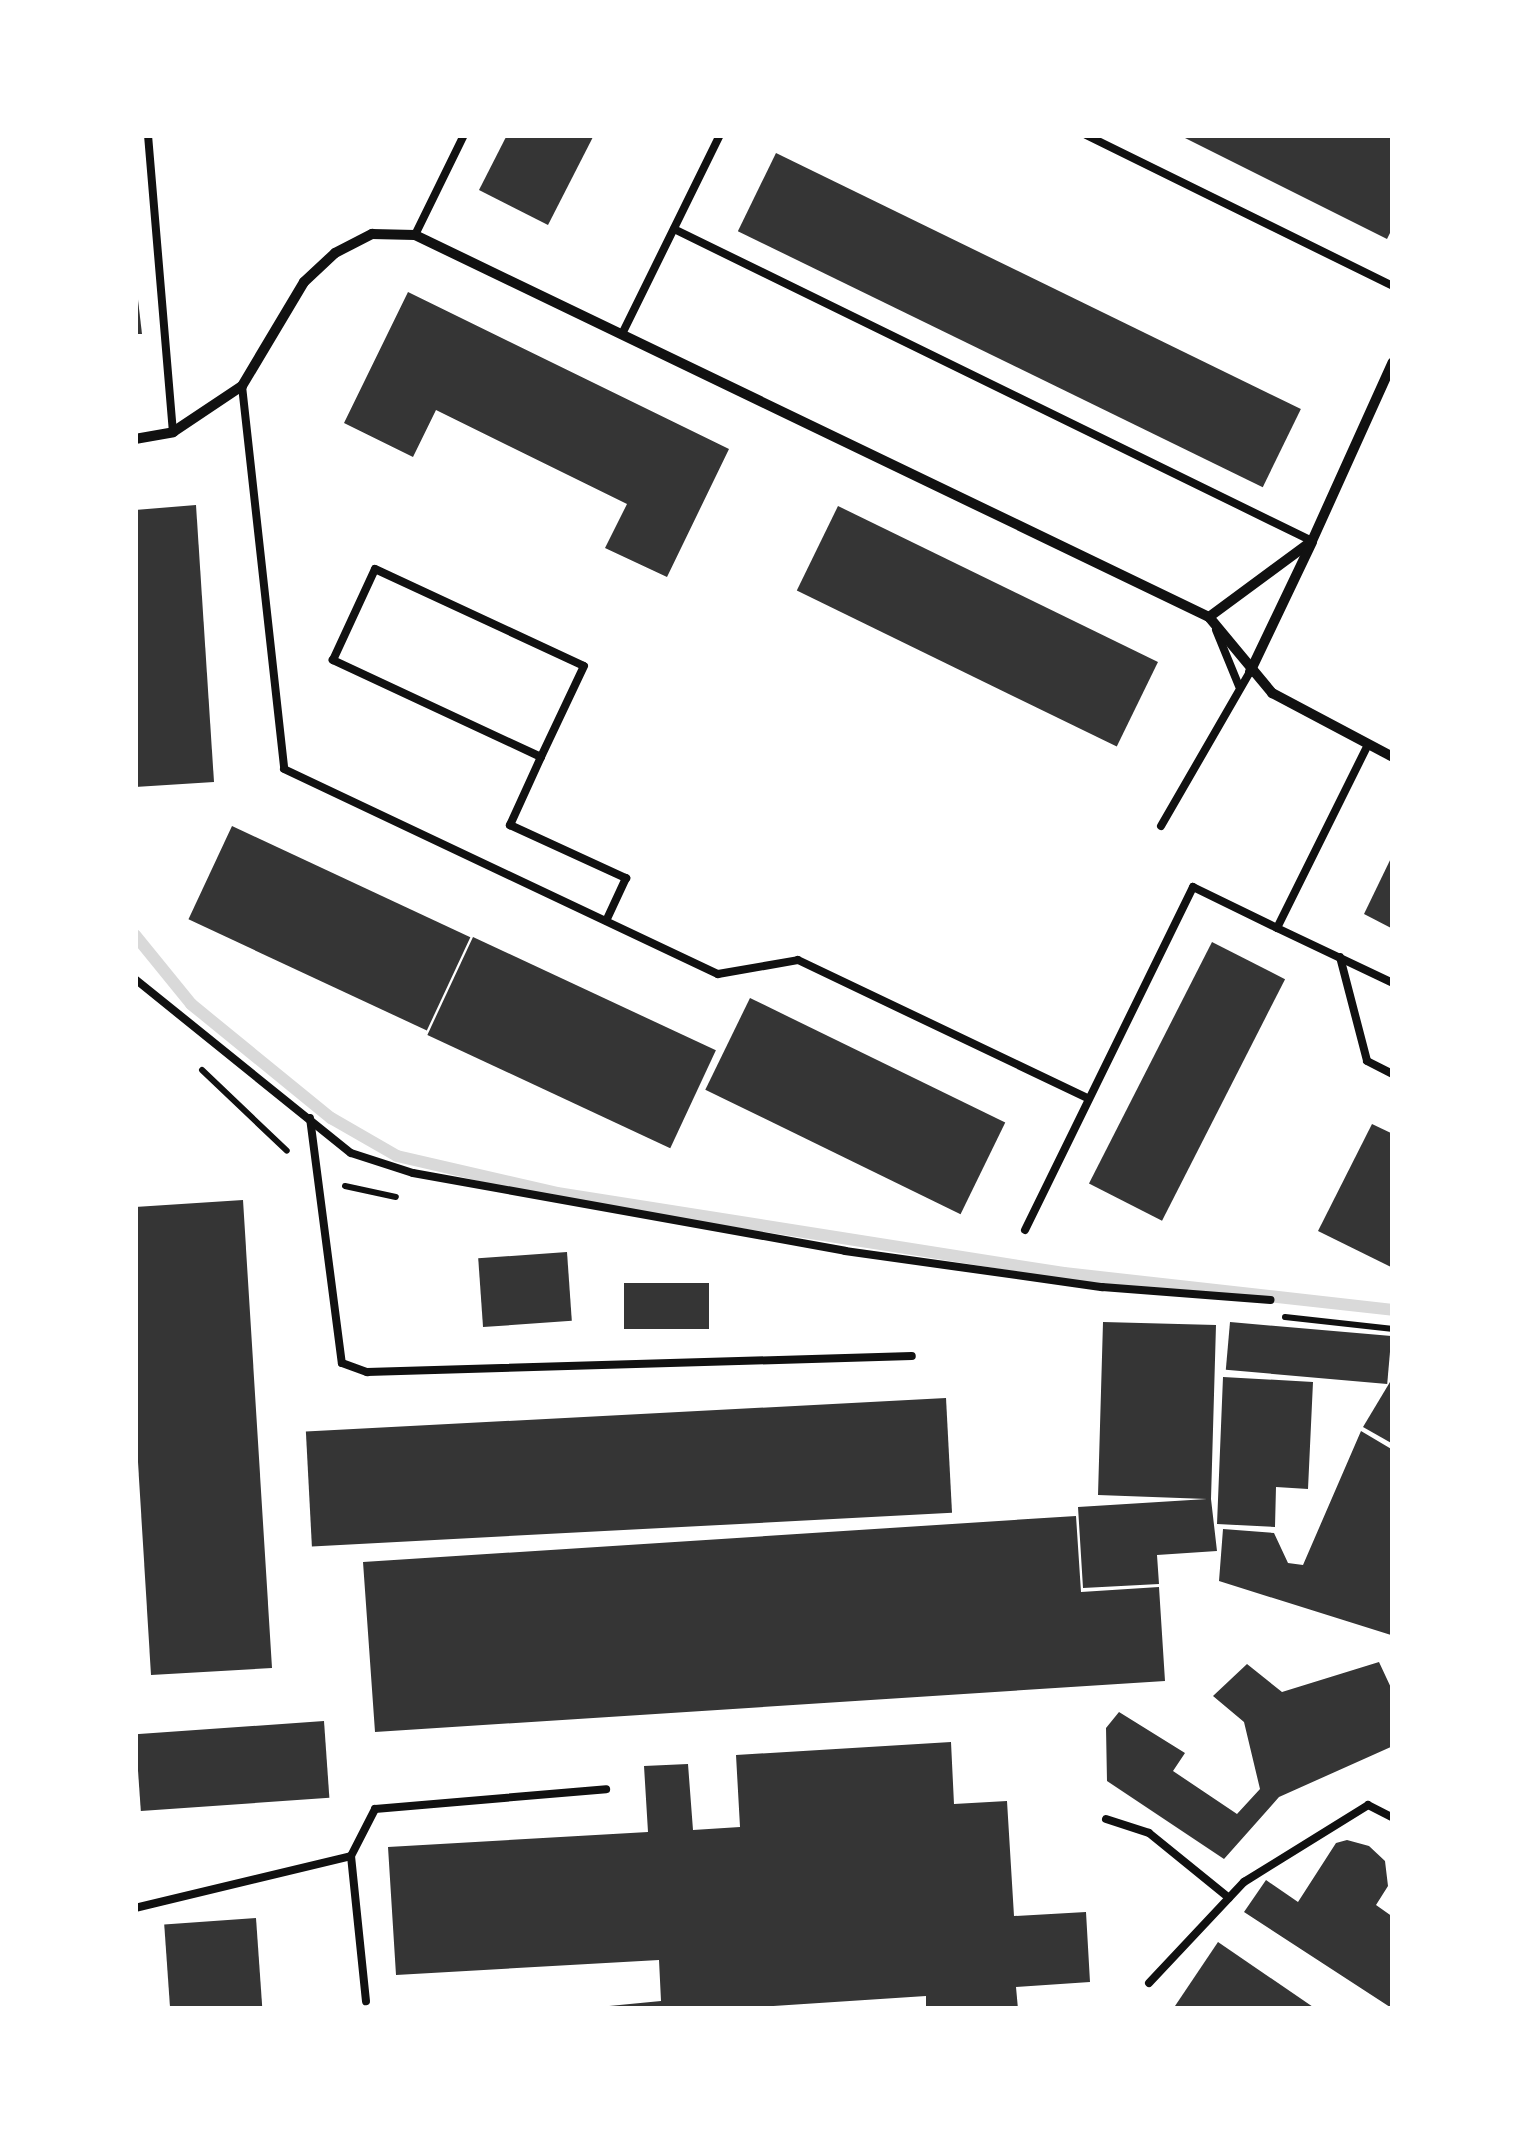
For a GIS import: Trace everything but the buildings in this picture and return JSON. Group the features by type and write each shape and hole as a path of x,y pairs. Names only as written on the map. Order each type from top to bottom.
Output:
{"street":[{"path":"135,439 173,432 242,386 304,282 335,252 372,234 415,236 1211,619 1250,672 1297,711 1393,757"},
{"path":"1250,672 1393,362"},
{"path":"1211,619 1312,541"}],"lane":[{"path":"148,135 173,432"},
{"path":"415,236 464,135"},
{"path":"622,334 720,135"},
{"path":"1086,135 1393,286"},
{"path":"674,228 1312,541"},
{"path":"242,386 284,769 718,974 798,960 1089,1099"},
{"path":"542,757 333,660 375,569 584,666 542,757 510,825 626,878 606,921"},
{"path":"1211,619 1239,686"},
{"path":"1162,826 1250,672"},
{"path":"1277,928 1368,745"},
{"path":"1025,1230 1193,887 1393,983"},
{"path":"1340,957 1367,1061 1393,1074"},
{"path":"135,979 351,1152 413,1173 846,1251 1102,1287 1271,1300"},
{"path":"310,1118 342,1363 368,1372 912,1356"},
{"path":"366,2000 351,1856 375,1809 606,1790"},
{"path":"1149,1983 1229,1898 1368,1806 1393,1818"},
{"path":"1106,1818 1149,1832 1229,1898"},
{"path":"135,1908 351,1856"}],"waterway":[{"path":"135,935 191,1004 331,1118 397,1156 557,1193 1064,1273 1393,1310"}]}
